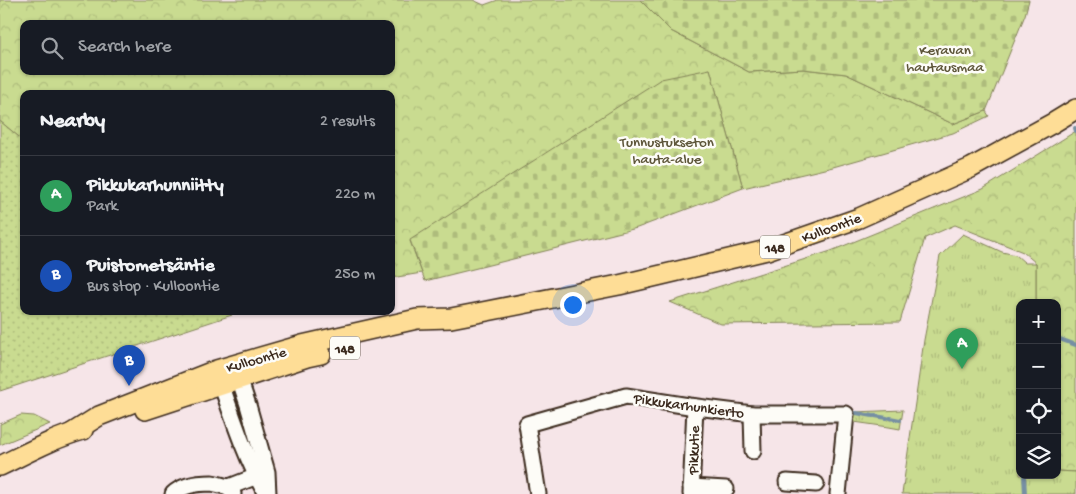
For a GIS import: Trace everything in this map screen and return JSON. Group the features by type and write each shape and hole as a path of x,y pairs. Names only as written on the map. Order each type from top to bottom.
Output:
{"main road":[{"name":"Kulloontie","path":"0,466 72,433 99,416 237,372 419,329 450,318 619,285 767,250 859,218 971,168 1076,109"}],"street":[{"path":"237,372 251,413 267,494"},
{"path":"219,378 230,410 262,474"},
{"name":"Pikkukarhunkierto","path":"538,494 528,424 626,396 752,414 846,414 838,494"},
{"name":"Pikkutie","path":"691,491 695,407"},
{"path":"752,414 753,450"},
{"path":"173,494 184,488 214,484 231,491 262,474"},
{"path":"787,482 816,484"},
{"path":"691,491 726,488"}],"green space":[{"path":"0,0 473,0 484,5 498,0 640,0 671,31 749,72 803,69 846,74 953,124 986,111 989,116 953,133 833,167 743,188 710,69 410,241 422,273 395,277 395,90 20,90 20,138 0,121"},
{"name":"Keravan hautausmaa","path":"640,0 1029,0 1025,15 986,111 953,124 846,74 803,69 749,72 671,31"},
{"name":"Tunnustukseton hauta-alue","path":"710,69 743,188 637,228 425,281 410,240 661,79"},
{"path":"0,121 20,138 20,315 232,315 0,391"},
{"path":"1076,131 1076,472 1061,471 1061,299 1036,299 1036,263 1023,252 955,225 925,238 900,322 721,324 670,302 831,251 983,189"},
{"path":"963,234 1002,252 1016,255 1025,263 1036,263 1036,299 1016,299 1016,479 1061,479 1061,471 1076,472 1076,494 902,494 924,340 940,256"},
{"path":"903,410 900,429 854,422 855,412"},
{"path":"21,415 34,416 50,424 0,445 0,424"}],"waterway":[{"path":"1061,339 1076,345"},
{"path":"856,413 873,416"},
{"path":"875,416 887,418"},
{"path":"890,418 900,420"},
{"path":"1024,479 1025,494"}],"place":[{"name":"Pikkukarhunniitty","path":"962,369"},
{"name":"Puistometsäntie","path":"129,386"}]}
